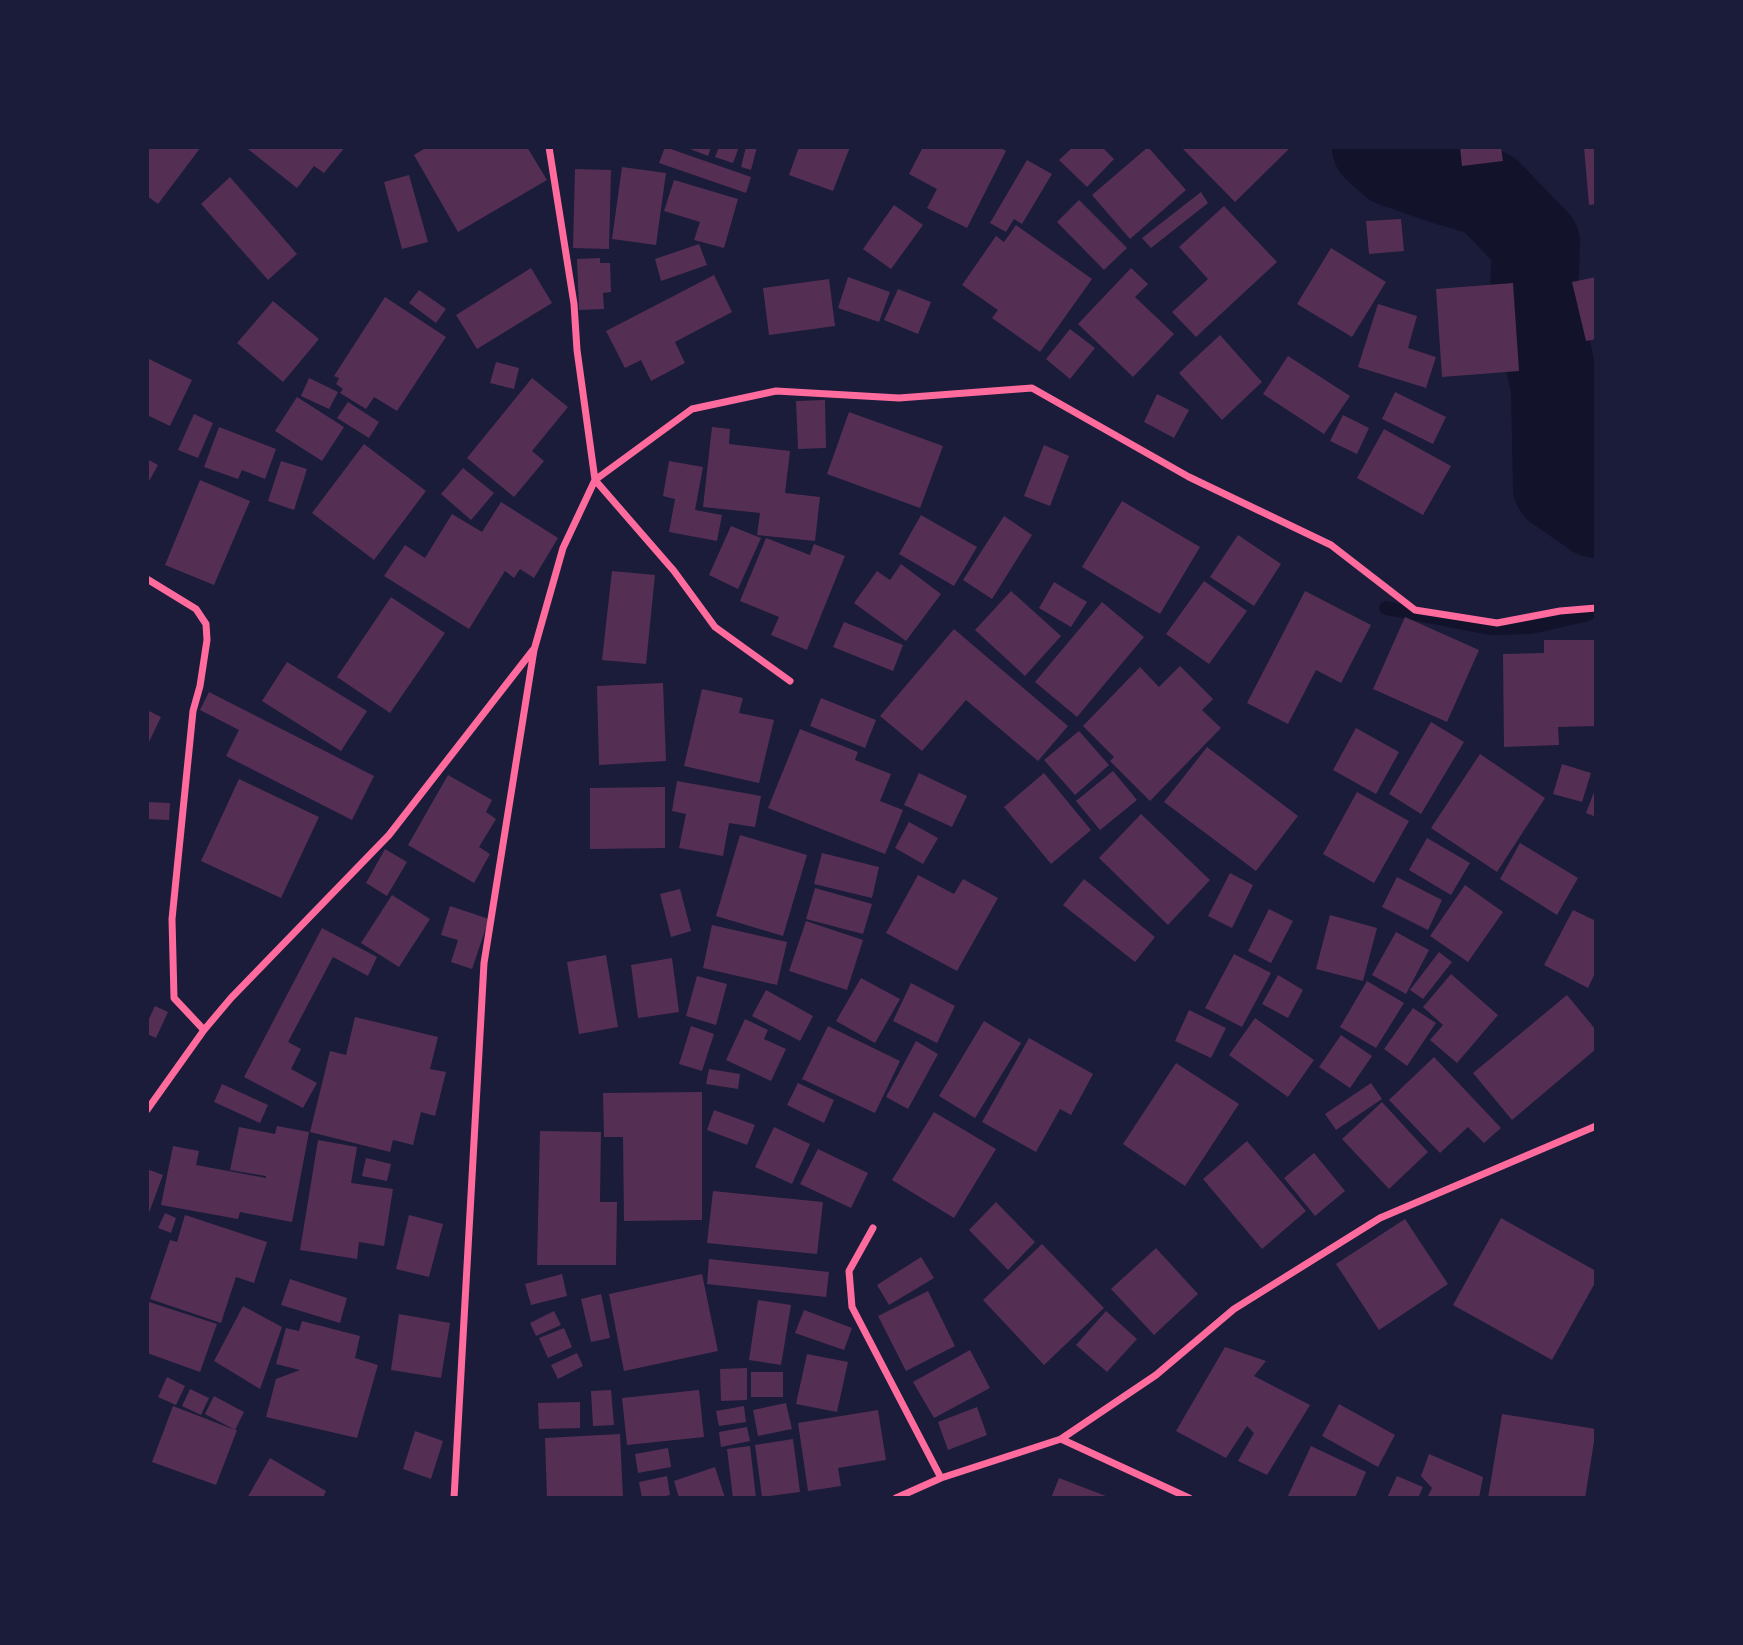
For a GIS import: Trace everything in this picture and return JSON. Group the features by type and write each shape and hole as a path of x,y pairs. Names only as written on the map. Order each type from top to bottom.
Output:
{"street":[{"path":"549,147 574,304 595,480 674,571 715,627 790,681"},
{"path":"454,1498 484,963 534,650 563,548 595,480 692,409 776,391 899,398 1032,388 1189,477 1331,545 1415,610 1497,623 1560,611 1596,608"},
{"path":"147,579 196,609 206,624 207,640 200,686 192,711 172,919 174,998 204,1030"},
{"path":"147,1110 204,1030 231,998 389,835 534,650"},
{"path":"896,1498 941,1478 1061,1439 1156,1375 1234,1309 1380,1218 1596,1126"},
{"path":"873,1228 849,1271 852,1307 941,1478"},
{"path":"1061,1439 1189,1498"}],"building":[{"path":"147,147 201,147 158,204 147,196"},
{"path":"345,147 324,173 314,166 297,188 248,149"},
{"path":"427,147 527,147 547,180 458,232 414,155"},
{"path":"665,147 751,177 746,193 659,163"},
{"path":"685,147 711,147 708,156"},
{"path":"719,147 739,147 733,163 715,157"},
{"path":"746,147 757,147 751,170 741,167"},
{"path":"799,147 850,147 833,191 789,175"},
{"path":"923,147 999,147 1006,151 967,228 927,208 937,189 909,174"},
{"path":"1073,147 1102,147 1114,159 1087,187 1059,160"},
{"path":"1148,147 1186,190 1130,239 1092,195"},
{"path":"1181,147 1291,147 1235,202"},
{"path":"1460,147 1501,147 1503,161 1462,166"},
{"path":"1584,147 1596,147 1596,204 1589,205"},
{"path":"1027,160 1052,174 1022,224 1014,219 1006,232 990,223"},
{"path":"622,167 666,173 656,245 612,239"},
{"path":"575,169 611,170 609,249 573,248"},
{"path":"409,175 428,242 402,249 384,182"},
{"path":"230,177 297,254 268,280 201,204"},
{"path":"674,180 738,199 724,248 694,240 700,222 664,211"},
{"path":"1201,192 1208,203 1151,248 1142,238"},
{"path":"1079,200 1127,248 1104,270 1057,222"},
{"path":"894,205 923,225 891,269 863,249"},
{"path":"1224,206 1277,262 1196,337 1172,312 1208,279 1179,247"},
{"path":"1401,219 1404,251 1369,254 1366,221"},
{"path":"1016,225 1092,279 1040,352 992,318 998,310 962,285 996,236 1004,242"},
{"path":"699,244 707,265 661,281 655,259"},
{"path":"1331,248 1386,282 1352,337 1297,304"},
{"path":"600,258 600,263 610,263 611,292 603,293 604,309 579,310 577,259"},
{"path":"531,268 552,303 477,349 456,315"},
{"path":"1131,268 1148,284 1135,297 1174,334 1133,377 1078,324"},
{"path":"714,275 732,312 675,342 685,363 651,381 641,360 625,368 606,331"},
{"path":"848,277 890,292 879,322 838,308"},
{"path":"1596,277 1596,339 1586,341 1572,282"},
{"path":"829,279 835,326 769,335 763,288"},
{"path":"1513,283 1519,371 1442,377 1436,289"},
{"path":"898,289 931,302 918,334 884,320"},
{"path":"419,290 446,309 436,323 409,303"},
{"path":"385,297 446,337 397,411 374,397 366,409 340,393 343,389 336,384 339,378 334,376"},
{"path":"273,301 319,339 283,382 237,343"},
{"path":"1378,304 1417,316 1408,348 1436,357 1426,388 1358,367"},
{"path":"1070,329 1095,348 1070,379 1046,359"},
{"path":"1220,335 1262,382 1222,420 1179,373"},
{"path":"1288,356 1350,396 1324,434 1263,394"},
{"path":"147,358 192,380 170,426 147,415"},
{"path":"496,362 519,368 514,389 490,383"},
{"path":"309,378 338,392 329,409 301,396"},
{"path":"532,378 568,407 532,451 544,461 514,497 467,458"},
{"path":"1395,392 1446,417 1433,444 1382,419"},
{"path":"1157,394 1189,410 1174,438 1144,422"},
{"path":"297,397 344,427 322,461 275,431"},
{"path":"825,400 826,448 798,449 796,401"},
{"path":"348,402 379,422 369,438 337,418"},
{"path":"849,412 943,446 920,508 827,474"},
{"path":"194,414 213,423 198,458 178,450"},
{"path":"1343,415 1369,428 1357,454 1330,441"},
{"path":"219,427 276,449 265,479 242,470 238,479 204,467"},
{"path":"712,427 730,429 729,444 790,451 785,493 820,497 815,541 757,535 760,513 703,507"},
{"path":"1384,429 1451,466 1423,515 1357,478"},
{"path":"364,444 426,491 374,560 312,513"},
{"path":"1044,445 1069,456 1050,506 1024,496"},
{"path":"147,459 158,465 147,485"},
{"path":"281,461 307,469 294,510 268,501"},
{"path":"669,461 703,467 695,510 722,515 717,541 669,532 675,499 663,496"},
{"path":"463,468 494,493 471,520 441,494"},
{"path":"200,480 250,501 214,585 165,565"},
{"path":"1122,501 1200,547 1160,614 1082,567"},
{"path":"501,502 558,538 534,578 520,569 514,578 505,571 469,629 384,576 405,545 425,558 452,514 482,532"},
{"path":"921,515 977,547 954,586 899,554"},
{"path":"1004,516 1032,535 992,599 963,580"},
{"path":"731,526 761,538 738,589 709,575"},
{"path":"1238,535 1281,564 1254,606 1210,577"},
{"path":"766,538 810,555 814,544 845,556 807,650 771,635 779,617 740,601"},
{"path":"901,564 941,594 906,641 854,603 877,571 890,580"},
{"path":"612,571 655,575 646,664 602,660"},
{"path":"1204,581 1247,611 1209,664 1166,634"},
{"path":"1054,582 1087,602 1071,627 1039,608"},
{"path":"1011,591 1061,636 1025,676 975,630"},
{"path":"1305,591 1371,625 1341,683 1316,670 1288,724 1247,703"},
{"path":"391,597 445,633 390,713 337,677"},
{"path":"1102,602 1144,637 1077,717 1035,682"},
{"path":"1405,617 1479,650 1447,722 1373,689"},
{"path":"844,622 903,645 893,671 833,647"},
{"path":"954,629 1068,726 1038,761 966,700 922,751 880,716"},
{"path":"1544,640 1596,640 1596,726 1558,727 1559,745 1504,747 1503,654 1544,653"},
{"path":"287,662 367,711 341,751 262,701"},
{"path":"1180,666 1213,699 1202,710 1221,728 1150,801 1110,761 1114,757 1083,726 1140,667 1159,687"},
{"path":"663,683 666,761 599,765 597,686"},
{"path":"702,689 743,698 739,713 774,720 759,783 684,766"},
{"path":"209,692 374,776 352,820 226,756 239,730 200,710"},
{"path":"821,698 876,720 865,748 810,726"},
{"path":"147,710 161,717 147,746"},
{"path":"1431,722 1464,742 1421,814 1389,794"},
{"path":"1356,728 1399,752 1376,794 1333,770"},
{"path":"800,729 858,752 855,760 891,774 880,801 903,810 885,854 768,808"},
{"path":"1079,731 1109,765 1075,795 1044,760"},
{"path":"1207,747 1298,816 1256,871 1164,802"},
{"path":"1480,754 1545,798 1497,872 1431,828"},
{"path":"1562,764 1591,773 1582,802 1553,794"},
{"path":"1113,771 1137,800 1100,830 1076,801"},
{"path":"919,773 967,796 952,827 904,805"},
{"path":"1044,773 1091,830 1051,864 1004,807"},
{"path":"448,775 492,800 486,812 496,819 479,847 490,854 474,883 408,845"},
{"path":"239,779 319,817 281,898 201,861"},
{"path":"677,781 761,796 755,827 729,823 723,856 679,848 686,814 672,811"},
{"path":"665,787 665,848 590,849 590,788"},
{"path":"1596,787 1596,817 1586,813"},
{"path":"1357,792 1409,821 1374,883 1323,854"},
{"path":"147,802 170,803 169,820 147,819"},
{"path":"1141,814 1210,880 1168,925 1099,858"},
{"path":"909,822 938,838 923,864 895,848"},
{"path":"740,835 807,855 783,936 716,916"},
{"path":"1427,838 1470,863 1451,895 1409,870"},
{"path":"1520,843 1578,878 1557,915 1500,879"},
{"path":"385,849 407,862 387,896 366,883"},
{"path":"822,853 879,867 872,898 814,884"},
{"path":"1230,873 1253,885 1232,928 1208,916"},
{"path":"918,875 954,894 963,879 998,898 957,971 886,933"},
{"path":"1397,877 1442,900 1428,930 1382,907"},
{"path":"1084,879 1155,937 1135,962 1063,905"},
{"path":"1465,885 1503,912 1468,962 1430,936"},
{"path":"815,888 872,904 863,934 806,919"},
{"path":"680,889 691,931 671,937 660,894"},
{"path":"392,895 430,919 399,967 361,943"},
{"path":"450,906 489,919 472,969 451,962 458,940 441,935"},
{"path":"1269,909 1293,921 1271,963 1248,951"},
{"path":"1573,910 1596,921 1596,971 1588,988 1544,965"},
{"path":"1330,915 1377,928 1363,981 1316,969"},
{"path":"806,921 863,940 847,990 789,971"},
{"path":"712,925 787,942 777,985 703,968"},
{"path":"322,928 377,957 368,976 333,957 288,1042 301,1049 291,1069 317,1083 303,1108 244,1077"},
{"path":"1396,932 1429,950 1406,994 1372,975"},
{"path":"1439,952 1452,962 1423,999 1410,990"},
{"path":"1234,954 1271,973 1242,1027 1205,1008"},
{"path":"606,955 618,1027 579,1034 567,962"},
{"path":"672,958 679,1012 638,1018 631,965"},
{"path":"1451,974 1498,1015 1457,1063 1430,1040 1443,1025 1423,1007"},
{"path":"1278,975 1303,990 1288,1018 1262,1004"},
{"path":"697,976 727,984 716,1025 686,1016"},
{"path":"861,978 900,999 875,1043 836,1021"},
{"path":"1367,981 1404,1003 1376,1048 1340,1027"},
{"path":"911,983 955,1006 937,1043 893,1021"},
{"path":"766,990 813,1016 800,1041 752,1016"},
{"path":"1567,995 1596,1030 1596,1049 1512,1120 1473,1073"},
{"path":"155,1006 168,1012 156,1038 147,1034 147,1023"},
{"path":"1413,1008 1436,1023 1407,1066 1384,1049"},
{"path":"1189,1010 1226,1028 1211,1058 1175,1041"},
{"path":"355,1017 438,1037 430,1069 446,1072 435,1116 421,1112 413,1145 393,1140 390,1152 310,1132 330,1051 346,1055"},
{"path":"1255,1018 1314,1060 1288,1097 1229,1055"},
{"path":"745,1019 768,1030 764,1039 786,1049 771,1081 726,1060"},
{"path":"984,1021 1021,1043 975,1118 939,1096"},
{"path":"691,1026 714,1034 702,1071 679,1064"},
{"path":"828,1026 900,1061 875,1113 802,1079"},
{"path":"1341,1035 1372,1056 1350,1088 1319,1067"},
{"path":"1029,1038 1093,1074 1071,1115 1060,1109 1036,1152 982,1122"},
{"path":"916,1041 938,1054 908,1109 886,1097"},
{"path":"1434,1057 1501,1128 1484,1143 1468,1127 1440,1153 1389,1100"},
{"path":"1176,1063 1239,1104 1185,1186 1123,1144"},
{"path":"709,1069 740,1074 738,1089 706,1084"},
{"path":"798,1083 834,1100 824,1123 787,1105"},
{"path":"1371,1083 1382,1099 1336,1130 1325,1114"},
{"path":"222,1084 268,1105 260,1123 214,1102"},
{"path":"702,1092 702,1220 624,1221 623,1137 604,1137 603,1093"},
{"path":"1382,1102 1428,1152 1389,1189 1342,1139"},
{"path":"714,1110 755,1125 747,1145 707,1130"},
{"path":"934,1112 996,1149 954,1218 892,1180"},
{"path":"277,1126 309,1132 292,1222 240,1212 238,1219 161,1205 173,1146 199,1151 196,1165 266,1178 230,1170 239,1127 275,1134"},
{"path":"774,1127 810,1144 792,1184 755,1167"},
{"path":"540,1131 601,1132 600,1202 617,1202 616,1265 537,1265"},
{"path":"318,1140 357,1147 351,1183 393,1189 384,1246 359,1242 357,1259 300,1250"},
{"path":"1247,1141 1306,1211 1262,1249 1203,1179"},
{"path":"818,1149 868,1173 851,1208 800,1184"},
{"path":"1314,1153 1345,1191 1315,1216 1284,1178"},
{"path":"366,1158 391,1164 387,1181 362,1176"},
{"path":"147,1169 163,1175 147,1218"},
{"path":"713,1191 823,1202 817,1254 707,1243"},
{"path":"996,1202 1035,1242 1008,1270 969,1230"},
{"path":"165,1213 176,1218 171,1233 158,1228"},
{"path":"185,1215 267,1242 254,1283 236,1277 221,1323 150,1299 170,1240 177,1242"},
{"path":"409,1215 443,1224 429,1277 396,1269"},
{"path":"1501,1218 1596,1271 1596,1281 1552,1360 1453,1305"},
{"path":"1405,1219 1448,1284 1379,1330 1336,1264"},
{"path":"1042,1244 1104,1308 1044,1365 983,1300"},
{"path":"1156,1248 1198,1294 1154,1335 1111,1289"},
{"path":"921,1257 934,1278 889,1305 877,1285"},
{"path":"709,1259 829,1272 826,1297 707,1284"},
{"path":"562,1274 567,1296 531,1305 525,1284"},
{"path":"702,1274 718,1351 624,1371 609,1294"},
{"path":"290,1279 347,1298 340,1323 281,1305"},
{"path":"928,1291 955,1346 906,1371 878,1316"},
{"path":"601,1294 610,1338 591,1342 581,1299"},
{"path":"758,1300 791,1305 781,1365 749,1360"},
{"path":"149,1302 217,1324 200,1372 147,1353"},
{"path":"243,1306 282,1327 260,1389 214,1361"},
{"path":"804,1310 852,1328 844,1350 795,1333"},
{"path":"554,1311 561,1325 536,1336 530,1323"},
{"path":"1106,1311 1137,1339 1107,1372 1076,1345"},
{"path":"399,1314 450,1323 441,1378 391,1370"},
{"path":"302,1321 360,1336 355,1358 378,1365 357,1438 266,1417 276,1379 300,1370 276,1364 286,1328 299,1331"},
{"path":"564,1328 572,1347 548,1358 539,1338"},
{"path":"1225,1347 1266,1361 1254,1376 1310,1405 1267,1475 1238,1461 1254,1433 1247,1426 1226,1458 1176,1431"},
{"path":"970,1350 990,1388 934,1418 913,1382"},
{"path":"577,1353 583,1366 558,1379 551,1365"},
{"path":"807,1354 848,1362 837,1412 796,1404"},
{"path":"747,1368 747,1400 721,1401 720,1369"},
{"path":"751,1372 783,1372 783,1397 751,1397"},
{"path":"167,1377 185,1386 176,1405 158,1397"},
{"path":"190,1389 209,1398 201,1415 182,1406"},
{"path":"611,1390 614,1425 593,1426 591,1391"},
{"path":"699,1390 704,1437 627,1445 622,1398"},
{"path":"214,1396 244,1412 235,1430 205,1414"},
{"path":"580,1402 580,1428 539,1429 538,1403"},
{"path":"786,1403 792,1429 758,1436 753,1410"},
{"path":"1339,1404 1395,1435 1378,1467 1322,1436"},
{"path":"173,1406 235,1430 216,1485 152,1462"},
{"path":"744,1406 746,1422 719,1426 716,1411"},
{"path":"977,1407 987,1435 948,1450 938,1422"},
{"path":"878,1410 886,1460 838,1468 841,1486 808,1491 798,1423"},
{"path":"1502,1414 1596,1429 1585,1498 1488,1498"},
{"path":"747,1427 750,1441 721,1447 719,1432"},
{"path":"415,1431 443,1441 431,1479 403,1469"},
{"path":"620,1434 623,1498 547,1498 545,1438"},
{"path":"793,1439 800,1492 762,1497 755,1445"},
{"path":"750,1446 756,1498 733,1498 727,1449"},
{"path":"1311,1446 1366,1472 1355,1498 1287,1498"},
{"path":"668,1448 671,1467 638,1473 635,1454"},
{"path":"1429,1454 1483,1477 1479,1498 1427,1498 1432,1488 1421,1476"},
{"path":"270,1458 326,1491 323,1498 247,1498"},
{"path":"715,1467 725,1498 679,1498 674,1481"},
{"path":"667,1476 670,1495 642,1498 639,1482"},
{"path":"1397,1476 1423,1487 1418,1498 1387,1498"},
{"path":"1059,1478 1111,1498 1051,1498"}],"waterway":[{"path":"1376,147 1394,163 1488,193 1536,243 1534,290 1555,388 1557,487 1596,514"},
{"path":"1386,608 1490,628 1531,627 1596,610"}]}
